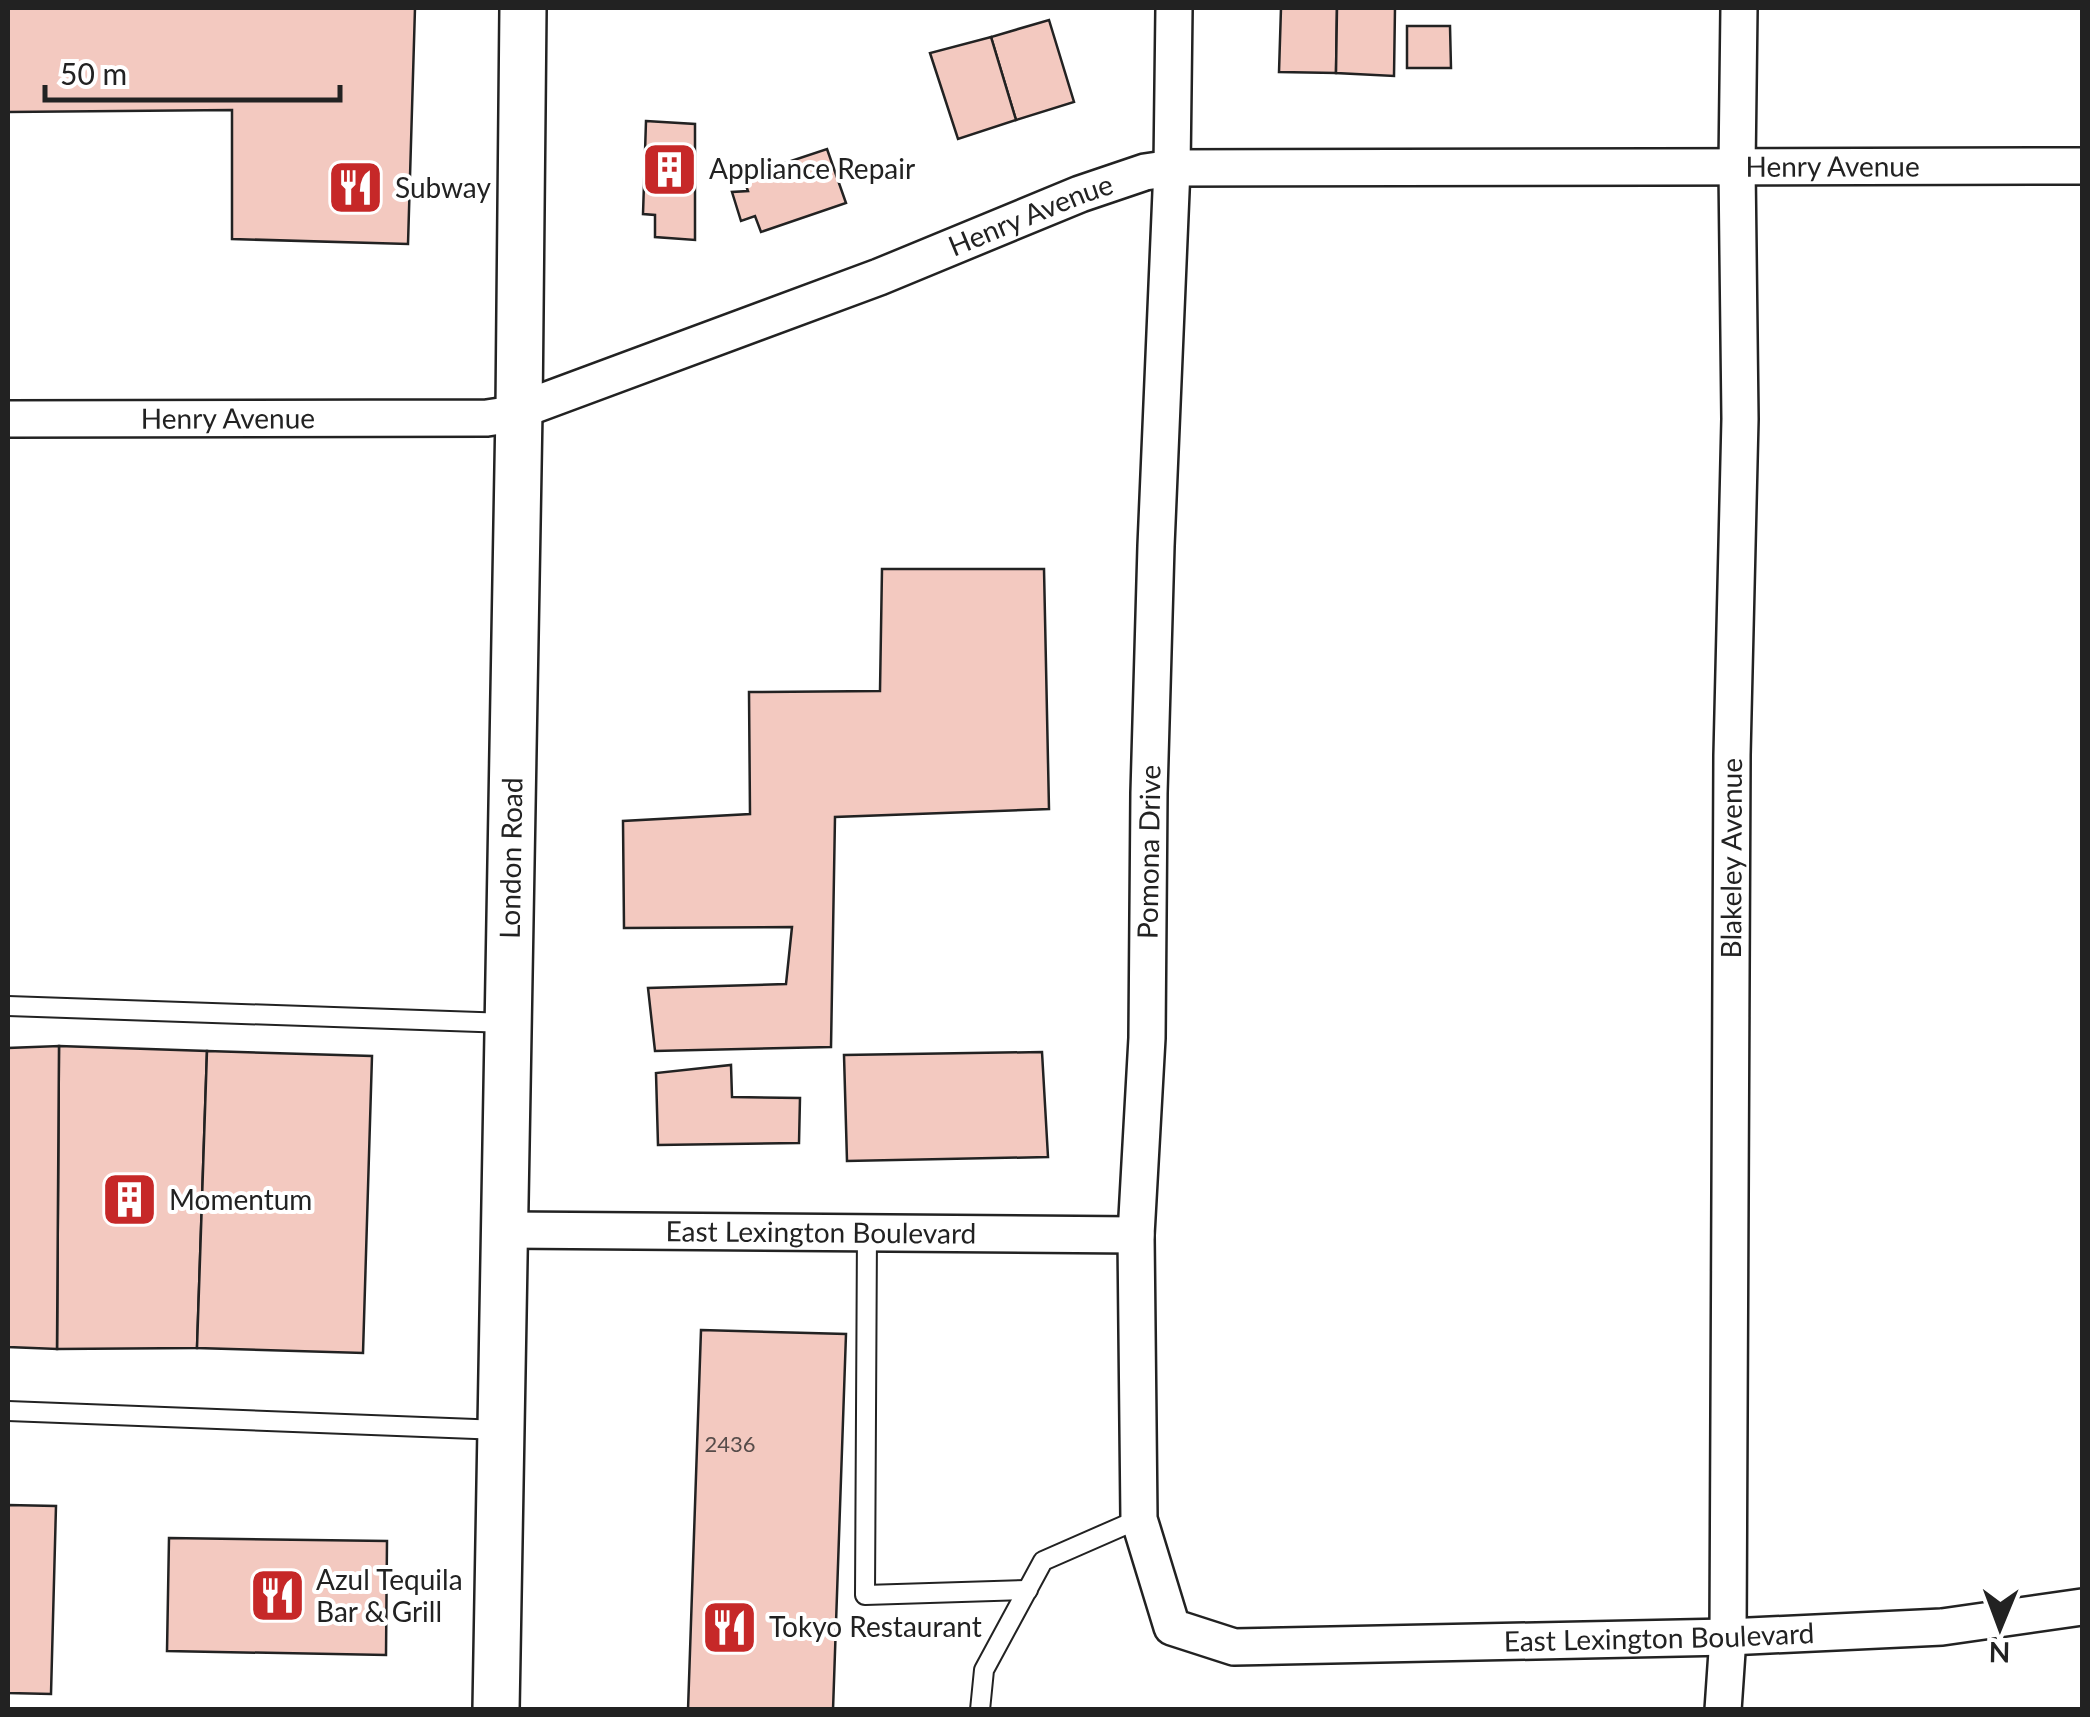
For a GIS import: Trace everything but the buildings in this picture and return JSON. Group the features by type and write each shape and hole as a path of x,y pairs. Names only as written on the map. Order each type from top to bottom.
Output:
{"street":[{"name":"London Road","path":"496,1710 520,411 523,8"},
{"name":"Pomona Drive","path":"1174,8 1172,168 1156,546 1147,1038 1136,1234 1139,1519 1172,1627 1234,1647"},
{"name":"Blakeley Avenue","path":"1723,1710 1728,1638 1732,755 1740,418 1739,8"},
{"name":"Henry Avenue","path":"8,419 507,416 880,277 1080,194 1145,172 1172,168 2082,166"},
{"name":"East Lexington Boulevard","path":"506,1230 1136,1234"},
{"name":"East Lexington Boulevard","path":"1234,1647 1728,1638 1942,1627 2082,1608"}],"lane":[{"path":"8,1006 508,1023"},
{"path":"868,1232 865,1595 1028,1590"},
{"path":"8,1412 502,1430"},
{"path":"980,1710 984,1670 1043,1561 1139,1519"}],"place":[{"name":"Appliance Repair","path":"670,169"},
{"name":"Subway","path":"356,188"},
{"name":"Momentum","path":"130,1200"},
{"name":"Azul Tequila Bar & Grill","path":"277,1596"},
{"name":"Tokyo Restaurant","path":"730,1627"}]}
